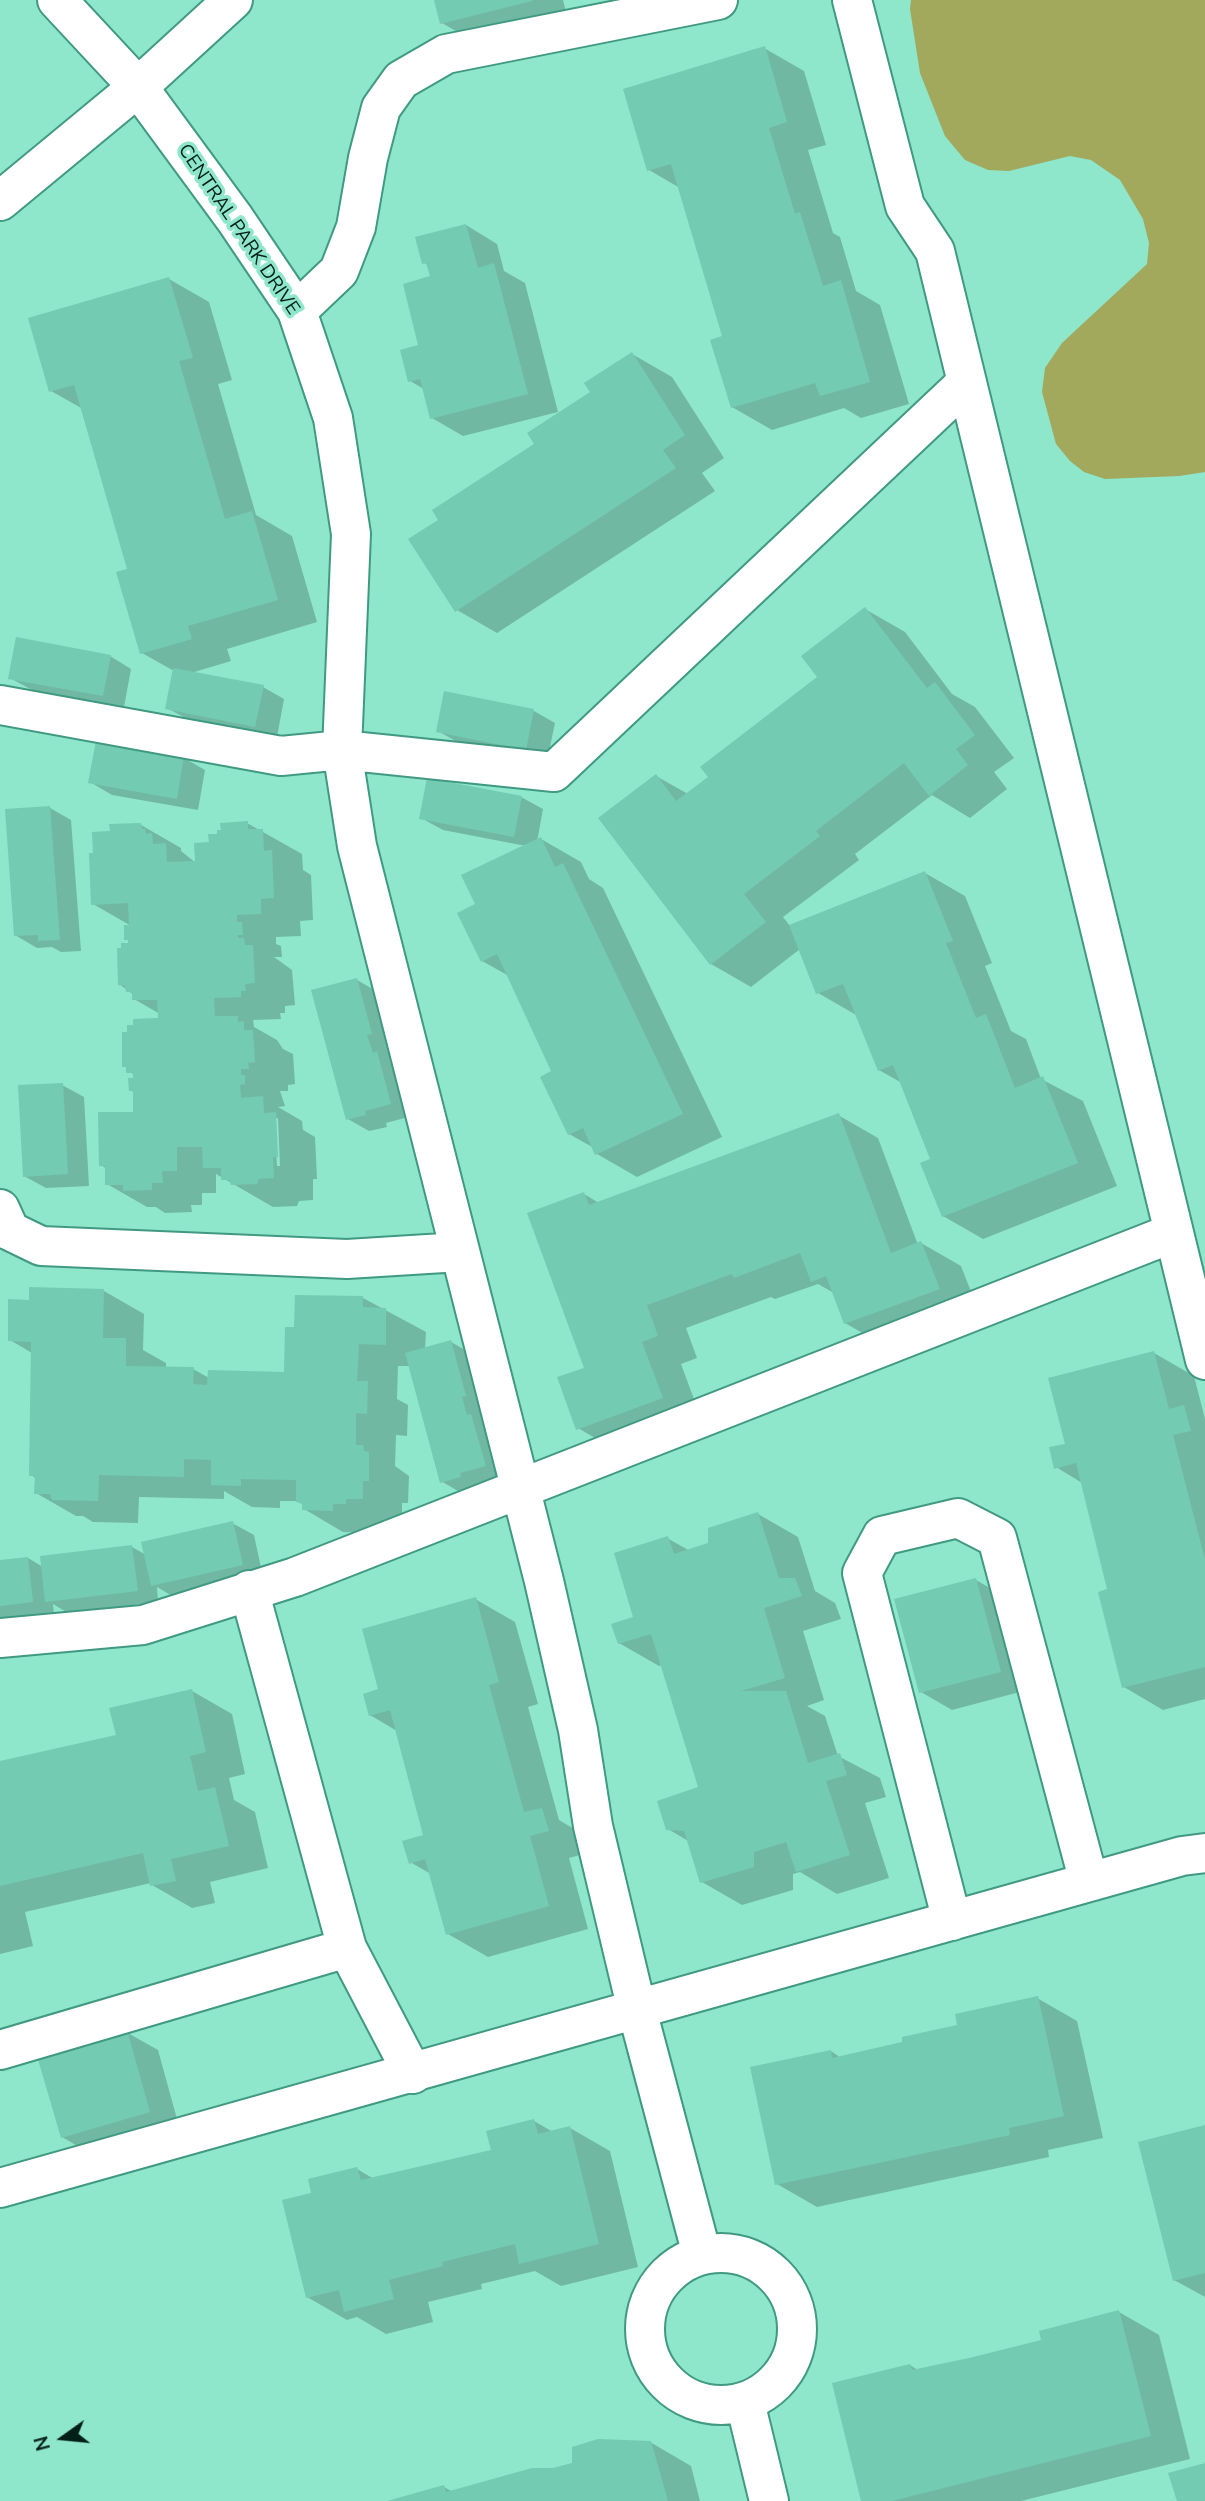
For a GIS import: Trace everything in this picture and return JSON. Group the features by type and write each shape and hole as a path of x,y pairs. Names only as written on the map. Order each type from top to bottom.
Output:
{"street":[{"name":"CENTRAL PARK DRIVE","path":"57,0 138,87 235,219 296,311 334,418 351,534 342,750 357,846 544,1581 578,1730 593,1826 702,2255"},
{"path":"7,181 138,87 233,0"},
{"path":"296,311 339,271 356,227 368,158 382,108 401,80 446,54 718,0"},
{"path":"852,0 905,206 935,251 1205,1360"},
{"path":"0,705 281,756 342,750 554,772 967,382"},
{"path":"0,1209 10,1231 41,1246 347,1259 460,1252"},
{"path":"0,1638 143,1625 295,1577 1173,1233"},
{"path":"952,1921 862,1573 882,1536 958,1518 998,1538 1090,1882"},
{"path":"248,1590 347,1948 413,2074"},
{"path":"0,2188 1182,1856 1205,1853"},
{"path":"0,2050 347,1948"},
{"path":"725,2253 748,2258 768,2270 784,2287 793,2308 797,2331 793,2354 782,2374 765,2391 745,2402 720,2405 697,2402 675,2390 658,2373 648,2350 645,2326 649,2302 662,2281 680,2264 702,2255 725,2253"},
{"path":"745,2402 769,2501"}],"green space":[{"path":"911,0 1205,0 1205,472 1179,476 1105,479 1084,472 1070,461 1056,444 1042,392 1045,368 1062,343 1147,264 1149,243 1143,219 1120,180 1091,160 1070,156 1009,171 988,170 965,160 945,136 920,73"}],"building":[{"path":"434,0 532,0 532,1 440,24"},
{"path":"765,46 787,122 769,128 795,214 800,212 823,286 841,280 870,382 820,396 815,383 731,408 710,340 722,336 671,164 647,171 623,89"},
{"path":"466,224 478,268 494,263 528,394 430,419 420,379 408,382 400,350 418,345 403,284 430,276 426,263 422,264 415,237"},
{"path":"169,277 193,358 179,361 225,519 252,511 278,600 188,626 192,639 140,654 116,572 127,569 74,385 49,392 28,318"},
{"path":"632,352 685,435 663,450 676,468 455,612 408,539 438,520 432,510 534,444 527,433 590,392 584,383"},
{"path":"865,607 927,688 935,682 975,735 956,749 968,765 929,796 904,763 816,831 820,836 744,894 766,922 710,965 598,818 656,774 676,801 708,777 700,767 817,677 801,656"},
{"path":"16,637 111,655 103,696 8,679"},
{"path":"173,668 264,685 255,727 165,709"},
{"path":"444,691 534,709 526,750 436,732"},
{"path":"96,741 184,756 177,799 88,783"},
{"path":"427,778 522,796 514,837 419,819"},
{"path":"50,806 60,940 38,941 38,935 14,936 5,809"},
{"path":"248,821 248,829 263,829 264,851 272,850 274,898 261,899 261,914 237,915 237,922 242,922 243,935 238,935 238,938 244,938 245,945 253,945 255,983 245,984 246,991 241,991 241,997 214,998 215,1016 238,1016 238,1022 244,1021 244,1030 253,1030 255,1062 248,1063 249,1069 241,1069 241,1075 245,1075 245,1084 240,1085 241,1098 263,1096 264,1113 276,1112 278,1157 273,1157 274,1178 259,1179 257,1184 231,1185 229,1180 221,1180 221,1168 203,1168 202,1147 177,1147 177,1171 162,1171 163,1183 152,1183 152,1190 123,1191 123,1185 105,1185 105,1166 99,1166 98,1112 133,1112 133,1091 129,1091 128,1078 133,1078 133,1073 126,1073 126,1067 122,1067 122,1032 127,1032 127,1025 133,1025 133,1019 158,1018 157,1000 132,1000 132,992 126,992 125,986 118,985 117,948 121,948 121,943 128,943 128,940 124,940 124,925 129,925 128,903 91,905 89,853 93,853 92,832 110,831 109,824 141,823 146,834 152,833 153,844 166,843 167,862 195,861 194,843 209,842 208,834 217,834 217,830 221,830 220,823"},
{"path":"541,837 555,867 563,863 683,1114 595,1155 583,1128 568,1135 540,1077 551,1071 497,954 481,962 457,913 475,904 461,875"},
{"path":"925,871 953,941 946,943 976,1018 986,1014 1015,1088 1043,1076 1078,1163 942,1217 920,1163 930,1159 893,1065 878,1071 843,984 816,994 789,925"},
{"path":"357,978 372,1034 367,1035 373,1053 377,1051 391,1104 365,1111 366,1115 346,1120 311,990"},
{"path":"63,1083 68,1174 23,1177 18,1085"},
{"path":"839,1113 891,1253 921,1241 940,1289 844,1324 826,1276 811,1282 800,1253 734,1278 732,1274 647,1305 658,1336 642,1342 663,1398 576,1430 557,1377 584,1368 527,1213 584,1192 589,1205"},
{"path":"29,1287 104,1289 103,1338 126,1338 126,1366 194,1367 193,1384 207,1385 208,1370 284,1372 285,1327 294,1327 295,1295 363,1296 363,1307 386,1308 386,1345 359,1344 357,1381 368,1381 367,1414 356,1413 356,1445 363,1445 364,1451 369,1452 369,1481 363,1481 363,1499 346,1499 346,1504 333,1504 333,1511 302,1510 302,1503 296,1502 296,1480 241,1479 241,1486 211,1485 211,1460 184,1459 184,1477 99,1475 98,1501 52,1500 50,1494 34,1494 35,1476 29,1476 31,1342 8,1341 8,1299 29,1300"},
{"path":"451,1340 466,1396 462,1397 467,1415 471,1414 486,1466 460,1473 461,1477 440,1483 405,1353"},
{"path":"1154,1351 1169,1409 1184,1405 1191,1431 1173,1435 1205,1560 1205,1667 1122,1688 1098,1592 1107,1589 1076,1463 1054,1469 1049,1447 1065,1444 1048,1378"},
{"path":"758,1512 779,1578 795,1578 802,1596 764,1608 785,1678 741,1691 786,1691 808,1763 840,1753 847,1775 826,1781 850,1855 796,1872 786,1842 754,1852 754,1867 700,1883 684,1831 666,1830 657,1801 698,1787 651,1634 618,1644 611,1624 633,1617 614,1553 668,1536 674,1554 708,1543 708,1528"},
{"path":"233,1521 243,1565 151,1586 141,1542"},
{"path":"132,1545 138,1591 45,1602 40,1556"},
{"path":"28,1557 33,1602 0,1606 0,1560"},
{"path":"976,1578 1001,1672 919,1693 894,1599"},
{"path":"476,1597 499,1682 489,1685 524,1812 542,1808 549,1831 530,1836 549,1906 446,1935 425,1859 409,1864 402,1841 423,1835 390,1710 369,1716 363,1694 378,1689 362,1629"},
{"path":"192,1689 206,1752 190,1756 198,1791 215,1787 229,1846 171,1859 176,1881 150,1886 143,1853 0,1886 0,1761 116,1735 109,1708"},
{"path":"1038,1996 1064,2116 1009,2128 1010,2135 775,2185 750,2067 831,2050 832,2058 902,2042 902,2037 957,2025 955,2014"},
{"path":"127,2030 150,2112 61,2138 37,2056"},
{"path":"534,2119 538,2134 570,2126 599,2244 519,2264 515,2244 442,2262 443,2266 389,2280 394,2299 344,2312 339,2290 306,2298 282,2200 311,2193 308,2179 357,2167 361,2180 491,2150 486,2131"},
{"path":"1205,2125 1205,2273 1173,2281 1138,2142"},
{"path":"1119,2310 1151,2436 892,2501 861,2501 832,2383 910,2364 912,2370 1041,2340 1039,2331"},
{"path":"598,2439 651,2441 668,2501 387,2501 444,2485 446,2492 532,2468 553,2468 572,2463 572,2447"},
{"path":"1205,2463 1205,2501 1177,2501 1168,2473"}]}
